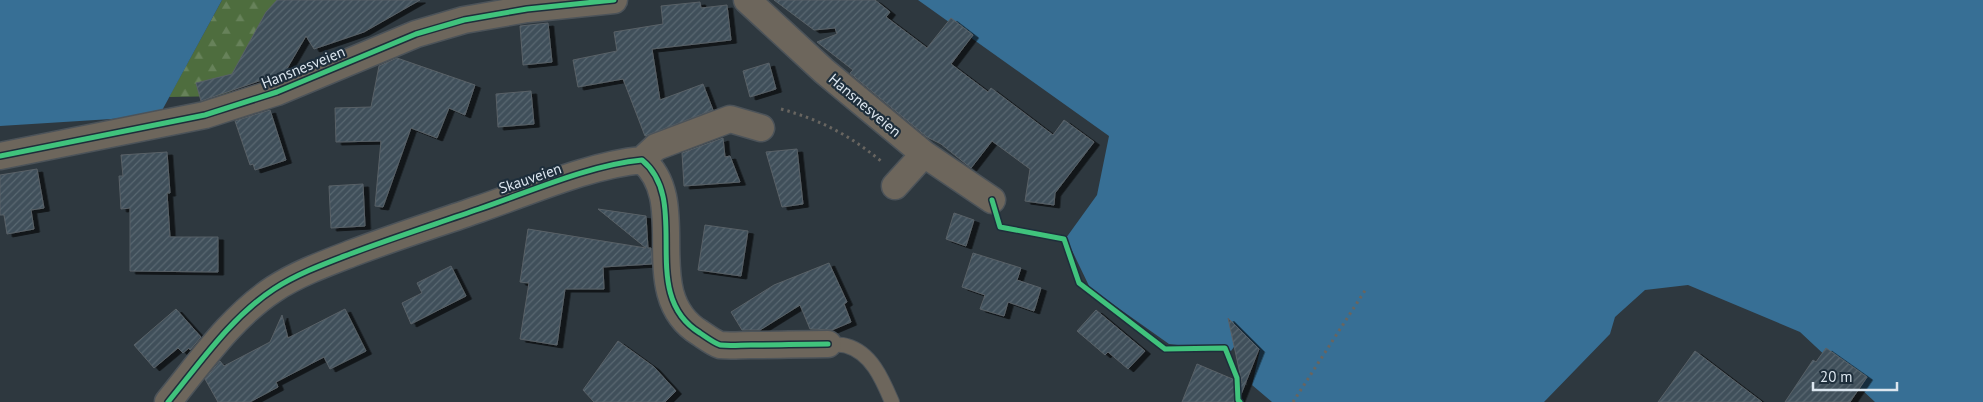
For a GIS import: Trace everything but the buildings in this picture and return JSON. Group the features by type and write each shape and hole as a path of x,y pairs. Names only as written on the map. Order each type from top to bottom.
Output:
{"street":[{"name":"Hansnesveien","path":"0,156 205,115 277,92 416,34 464,20 528,9 614,0"},
{"name":"Hansnesveien","path":"747,0 824,71 924,154 992,200"},
{"path":"761,128 730,119 656,147 642,160 651,168 664,199 665,257 670,294 680,314 694,329 719,345 828,344"},
{"path":"890,175 924,154"},
{"name":"Skauveien","path":"168,402 221,337 250,307 274,289 313,268 578,175 622,163 642,160"}],"lane":[{"path":"828,344 847,345 859,352 881,375 892,402"}],"path":[{"path":"779,108 807,116 840,131 858,142 890,175"},
{"path":"1293,402 1366,289"}],"green space":[{"path":"222,0 296,0 228,96 169,97"}],"water":[{"path":"0,0 222,0 159,116 0,126"},
{"path":"918,0 1983,0 1983,402 1875,402 1800,332 1688,285 1645,290 1615,317 1610,334 1544,402 1272,402 1252,385 1260,350 1243,334 1231,351 1169,344 1090,288 1066,238 1097,195 1109,136"}],"cycle path":[{"path":"0,156 205,115 277,92 416,34 464,20 527,9 614,0"},
{"path":"168,402 217,341 244,313 258,300 292,279 366,248 559,180 601,167 642,160 657,178 664,199 667,272 671,295 681,316 700,333 720,345 828,344"},
{"path":"992,200 1000,227 1064,239 1079,283 1165,349 1225,348 1237,378 1238,400 1240,402"}]}
